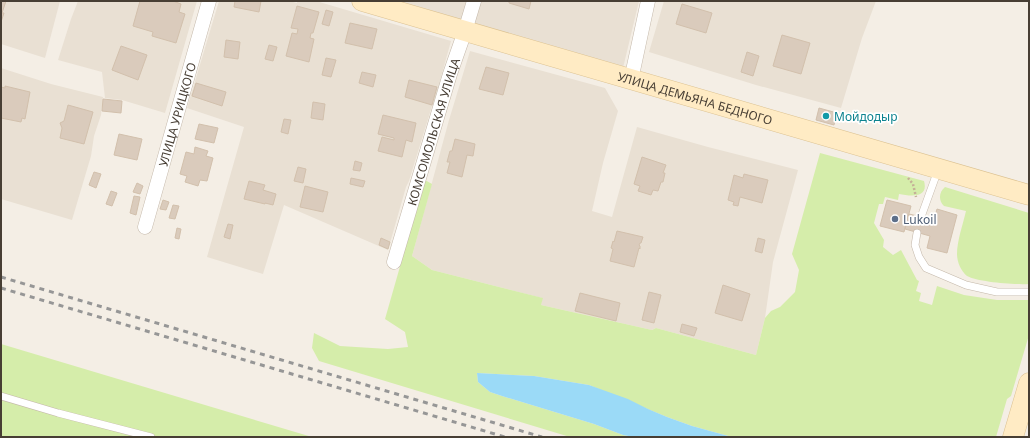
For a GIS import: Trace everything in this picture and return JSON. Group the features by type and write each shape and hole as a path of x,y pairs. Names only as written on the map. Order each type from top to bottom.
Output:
{"street":[{"name":"УЛИЦА УРИЦКОГО","path":"145,227 209,1"},
{"name":"УЛИЦА ДЕМЬЯНА БЕДНОГО","path":"362,1 1029,195"},
{"name":"КОМСОМОЛЬСКАЯ УЛИЦА","path":"394,262 450,74 474,1"},
{"path":"630,80 648,1"},
{"path":"1013,437 1029,383"}],"lane":[{"path":"921,217 938,169"},
{"path":"917,233 915,245 919,257 926,268 966,285 997,292 1029,292"},
{"path":"1,396 58,413 151,437"}],"path":[{"path":"904,172 913,184 919,202"}],"shaded area":[{"path":"1,1 60,1 45,58 1,44"},
{"path":"78,1 197,1 165,113 122,100 105,98 102,72 58,60"},
{"path":"219,1 289,1 297,3 297,1 316,1 451,41 433,106 406,187 388,250 284,205 263,274 207,257 244,127 187,108"},
{"path":"397,1 639,1 623,68"},
{"path":"664,1 876,1 862,38 841,108 756,85 649,52"},
{"path":"470,51 605,88 618,111 603,163 592,211 612,217 637,127 798,170 773,262 765,318 756,355 656,328 652,330 541,305 542,298 432,270 412,256 449,120"},
{"path":"1,68 51,84 103,97 101,115 94,136 91,156 72,220 1,199"}],"green space":[{"path":"820,153 924,181 925,187 921,194 913,196 899,194 898,200 885,197 883,204 879,204 874,223 884,240 883,247 893,255 901,250 917,280 919,281 916,291 921,293 919,301 932,305 937,286 964,295 997,300 1029,300 1029,335 1011,396 1007,399 996,437 732,437 692,426 667,417 589,385 534,376 477,373 478,382 490,392 594,424 623,435 634,437 570,437 319,361 312,348 314,333 340,346 388,349 408,347 405,332 385,319 425,180 432,184 412,256 432,270 543,298 541,305 652,330 656,328 756,355 765,318 771,311 780,307 795,292 799,270 792,254"},
{"path":"945,187 1029,213 1029,284 988,281 972,278 965,274 961,269 957,257 957,249 966,211 944,206 940,196 941,191"},
{"path":"1,344 312,437 1,437"}],"water":[{"path":"477,373 534,376 589,385 628,399 667,417 692,426 732,437 634,437 623,435 594,424 490,392 478,382"}],"building":[{"path":"1,1 6,1 1,22"},
{"path":"140,1 173,1 181,4 179,12 185,14 176,43 152,36 153,32 133,26"},
{"path":"235,1 261,1 259,12 234,7"},
{"path":"509,1 531,1 529,9 509,3"},
{"path":"682,4 712,13 706,33 676,24"},
{"path":"297,6 319,12 310,38 314,39 309,62 286,56 292,33 297,34 298,29 291,28"},
{"path":"326,10 333,12 329,26 322,24"},
{"path":"350,23 377,29 372,49 345,43"},
{"path":"782,35 810,43 801,74 773,66"},
{"path":"226,40 240,42 238,59 224,57"},
{"path":"269,45 277,47 273,61 265,59"},
{"path":"121,46 147,55 138,80 112,70"},
{"path":"747,52 759,56 753,76 741,72"},
{"path":"326,58 336,60 331,77 322,75"},
{"path":"486,67 509,73 503,95 479,89"},
{"path":"362,72 376,75 373,87 359,83"},
{"path":"409,80 437,87 432,105 405,97"},
{"path":"196,83 226,92 222,106 192,96"},
{"path":"5,86 30,92 25,119 22,118 21,122 1,118 1,87 5,88"},
{"path":"103,99 122,101 121,113 102,111"},
{"path":"313,102 325,104 323,120 311,118"},
{"path":"68,105 93,112 84,144 60,138 62,128 60,123 64,121"},
{"name":"Мойдодыр","path":"819,108 837,113 834,125 816,120"},
{"path":"383,115 416,123 412,142 406,140 402,157 378,151 382,137 394,140 394,138 378,134"},
{"path":"284,119 291,120 288,134 281,132"},
{"path":"199,124 218,128 214,143 195,139"},
{"path":"119,134 142,139 137,160 114,155"},
{"path":"455,139 475,144 473,156 467,155 462,177 447,173 450,162 447,162"},
{"path":"195,147 208,151 206,156 213,158 207,181 200,180 198,186 185,182 187,176 180,174 186,152 194,154"},
{"path":"642,157 666,165 663,173 665,173 663,182 661,182 658,191 653,190 651,195 638,191 640,186 634,184"},
{"path":"355,161 362,163 360,171 353,170"},
{"path":"298,167 306,169 303,183 294,181"},
{"path":"94,172 101,174 96,188 89,185"},
{"path":"744,174 768,180 762,203 740,197 738,206 733,205 734,202 728,200 734,175 743,178"},
{"path":"351,178 365,181 363,187 350,184"},
{"path":"249,181 265,185 263,190 276,194 273,205 244,199"},
{"path":"137,183 143,186 140,194 133,192"},
{"path":"305,186 328,192 323,212 300,207"},
{"path":"111,191 117,193 112,206 106,204"},
{"path":"134,196 140,197 136,215 130,213"},
{"path":"163,200 169,202 166,210 160,209"},
{"name":"Lukoil","path":"887,200 911,206 904,232 880,226"},
{"path":"173,205 179,206 175,219 169,218"},
{"path":"937,209 957,215 947,253 927,248 930,236 905,229 909,214 934,220"},
{"path":"228,224 233,225 230,239 224,237"},
{"path":"177,228 181,229 179,239 175,238"},
{"path":"617,231 643,237 639,245 640,249 639,248 634,267 610,261 613,249 611,248"},
{"path":"381,238 390,242 388,249 379,245"},
{"path":"758,238 765,240 762,253 755,251"},
{"path":"723,285 750,294 742,321 715,313"},
{"path":"649,292 661,295 654,323 642,320"},
{"path":"580,293 620,303 616,321 575,311"},
{"path":"682,324 697,328 694,336 680,332"}],"railway":[{"path":"1,277 542,437"},
{"path":"1,288 505,437"}],"place":[{"name":"Мойдодыр","path":"826,116"},
{"name":"Lukoil","path":"895,219"}]}
